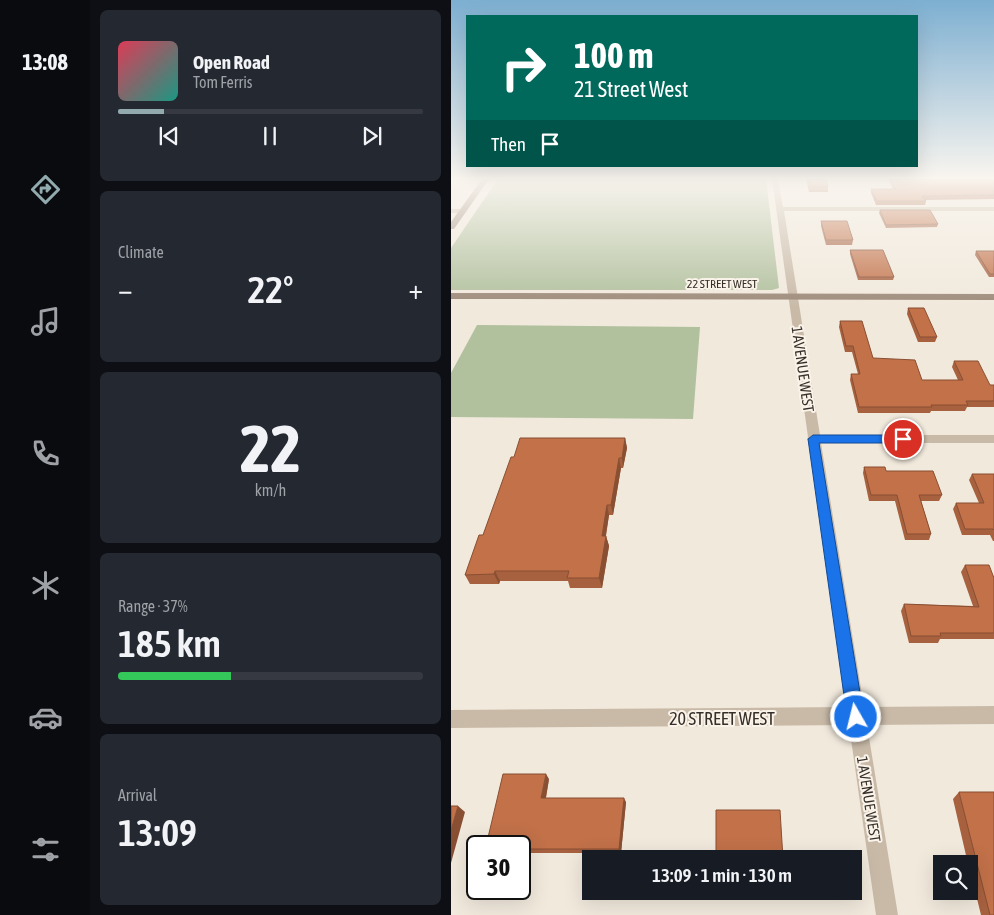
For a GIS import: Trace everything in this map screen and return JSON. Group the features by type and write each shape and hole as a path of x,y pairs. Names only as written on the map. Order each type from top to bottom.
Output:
{"street":[{"name":"1 AVENUE WEST","path":"782,222 813,439 887,915"},
{"name":"22 STREET WEST","path":"451,296 994,297"},
{"path":"813,439 994,439"},
{"name":"20 STREET WEST","path":"451,719 994,715"}],"green space":[{"path":"469,222 771,222 779,288 772,290 451,290 451,248"},
{"path":"477,325 700,327 693,419 451,417 451,373"}],"building":[{"path":"821,222 847,222 853,240 826,240"},
{"path":"885,222 937,222 938,224 886,225"},
{"path":"850,250 883,250 894,277 859,277"},
{"path":"976,251 994,251 994,274 990,274"},
{"path":"908,308 924,308 937,337 920,337"},
{"path":"840,321 862,321 873,358 915,360 922,380 963,380 954,361 978,361 990,385 994,385 994,401 966,401 968,405 931,405 932,407 859,407 851,374 860,374 853,346 846,346"},
{"path":"520,438 625,438 622,458 619,458 611,505 607,505 602,536 606,536 599,578 567,578 569,571 495,571 494,574 465,575 479,535 483,535 511,457 514,457"},
{"path":"864,467 885,467 886,471 933,471 942,495 919,495 931,534 907,534 897,495 871,495"},
{"path":"972,474 994,474 994,530 965,529 956,503 984,503"},
{"path":"965,565 989,565 994,578 994,633 940,633 941,636 911,636 904,604 979,607"},
{"path":"503,774 546,774 541,798 624,798 619,849 531,849 531,835 489,835"},
{"path":"959,792 994,792 994,915 990,915 978,867 978,855 975,855"},
{"path":"451,806 458,806 451,830"},
{"path":"716,810 780,810 782,850 716,850"}],"route":[{"path":"856,717 813,439 903,439"}]}
